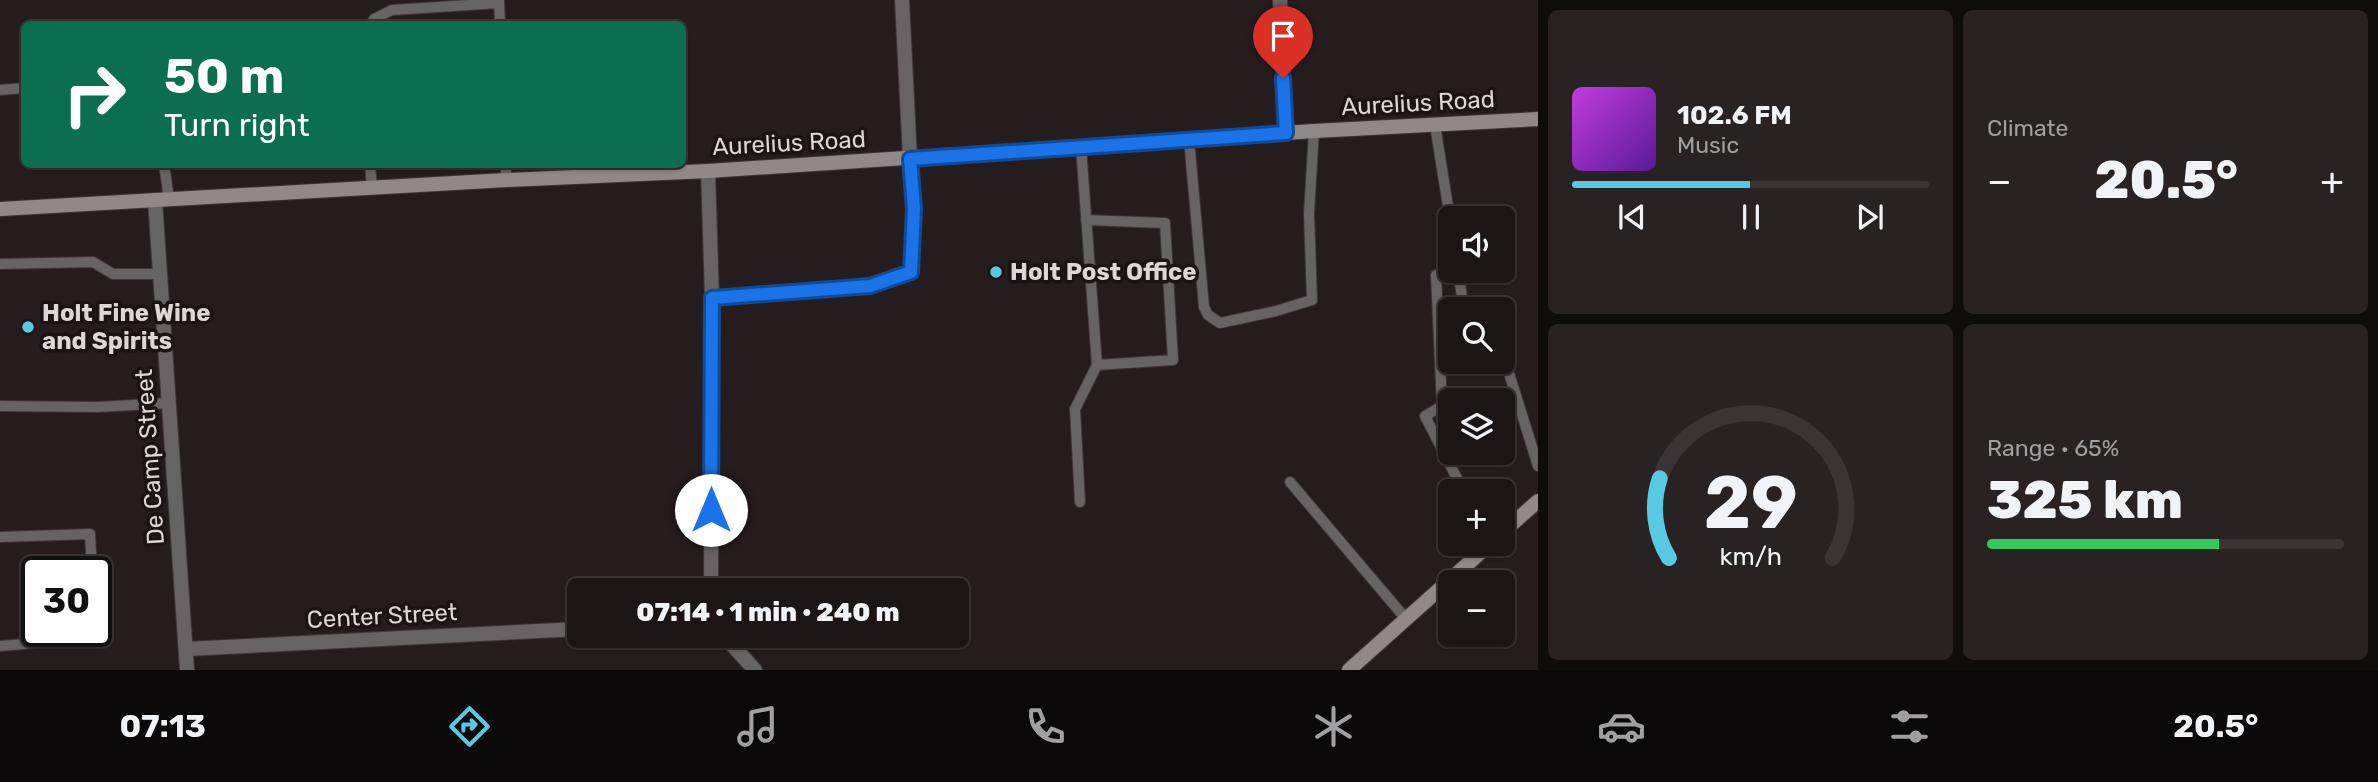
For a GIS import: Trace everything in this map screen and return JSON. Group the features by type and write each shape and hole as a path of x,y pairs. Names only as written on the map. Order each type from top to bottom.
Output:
{"street":[{"path":"902,0 910,159"},
{"path":"1280,0 1286,133"},
{"name":"Aurelius Road","path":"0,209 708,171 1538,119"},
{"path":"708,171 712,298 711,578"},
{"name":"De Camp Street","path":"162,199 160,274 187,670"},
{"path":"1515,521 1538,501"},
{"path":"1349,670 1477,556"},
{"name":"Center Street","path":"186,649 567,630"},
{"path":"735,648 754,670"}],"lane":[{"path":"373,21 392,10 499,2 500,21"},
{"path":"0,90 21,88"},
{"path":"1435,125 1448,206"},
{"path":"1189,139 1204,307 1208,315 1220,323 1276,312 1312,300 1309,213 1314,131"},
{"path":"1080,502 1075,409 1097,365 1081,147"},
{"path":"712,298 870,286 911,272 914,209 910,159"},
{"path":"162,199 164,168"},
{"path":"370,168 372,188"},
{"path":"506,168 506,180"},
{"path":"1086,220 1165,223 1173,360 1097,365"},
{"path":"0,264 93,262 113,274 160,274"},
{"path":"1438,274 1442,406 1424,416 1457,479"},
{"path":"1509,374 1538,466"},
{"path":"0,406 97,407 169,403"},
{"path":"1290,482 1406,619"},
{"path":"0,537 90,534 91,556"},
{"path":"0,646 21,644"}],"place":[{"name":"Holt Post Office","path":"996,272"},
{"name":"Holt Fine Wine and Spirits","path":"28,327"}],"route":[{"path":"711,510 712,298 870,286 911,272 914,209 910,159 1286,133 1283,78"}]}
